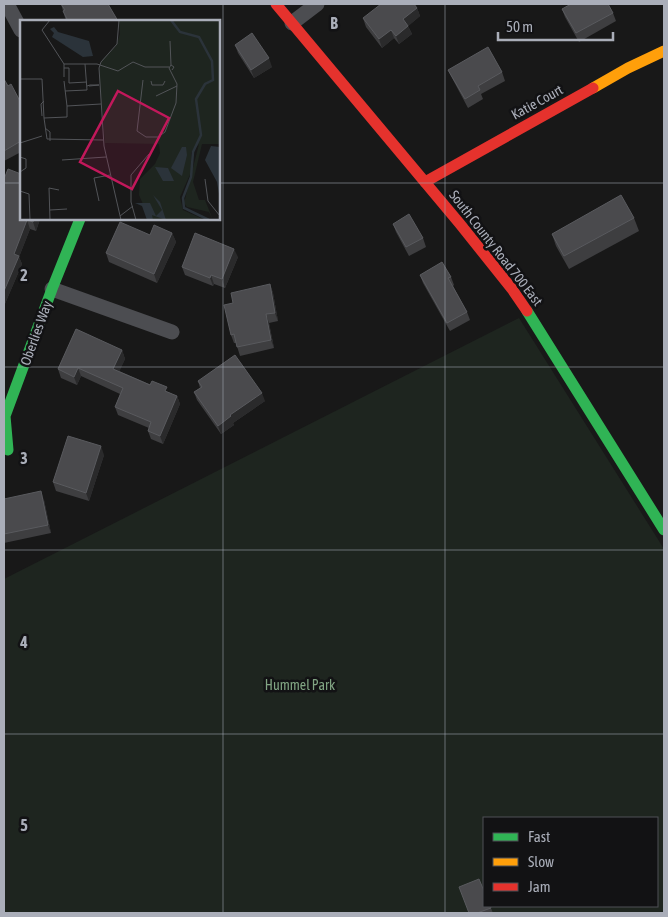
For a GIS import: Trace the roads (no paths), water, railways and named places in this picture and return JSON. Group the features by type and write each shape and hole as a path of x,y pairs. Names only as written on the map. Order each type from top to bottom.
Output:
{"street":[{"path":"7,4 20,28"},
{"name":"South County Road 700 East","path":"276,4 512,289 548,343 664,530"},
{"path":"292,24 317,4"},
{"name":"Katie Court","path":"425,182 628,68 664,50"},
{"name":"Oberlies Way","path":"8,450 6,416 52,289 80,220"},
{"path":"52,289 172,332"}],"park label":[{"name":"Hummel Park","path":"300,685"}]}
